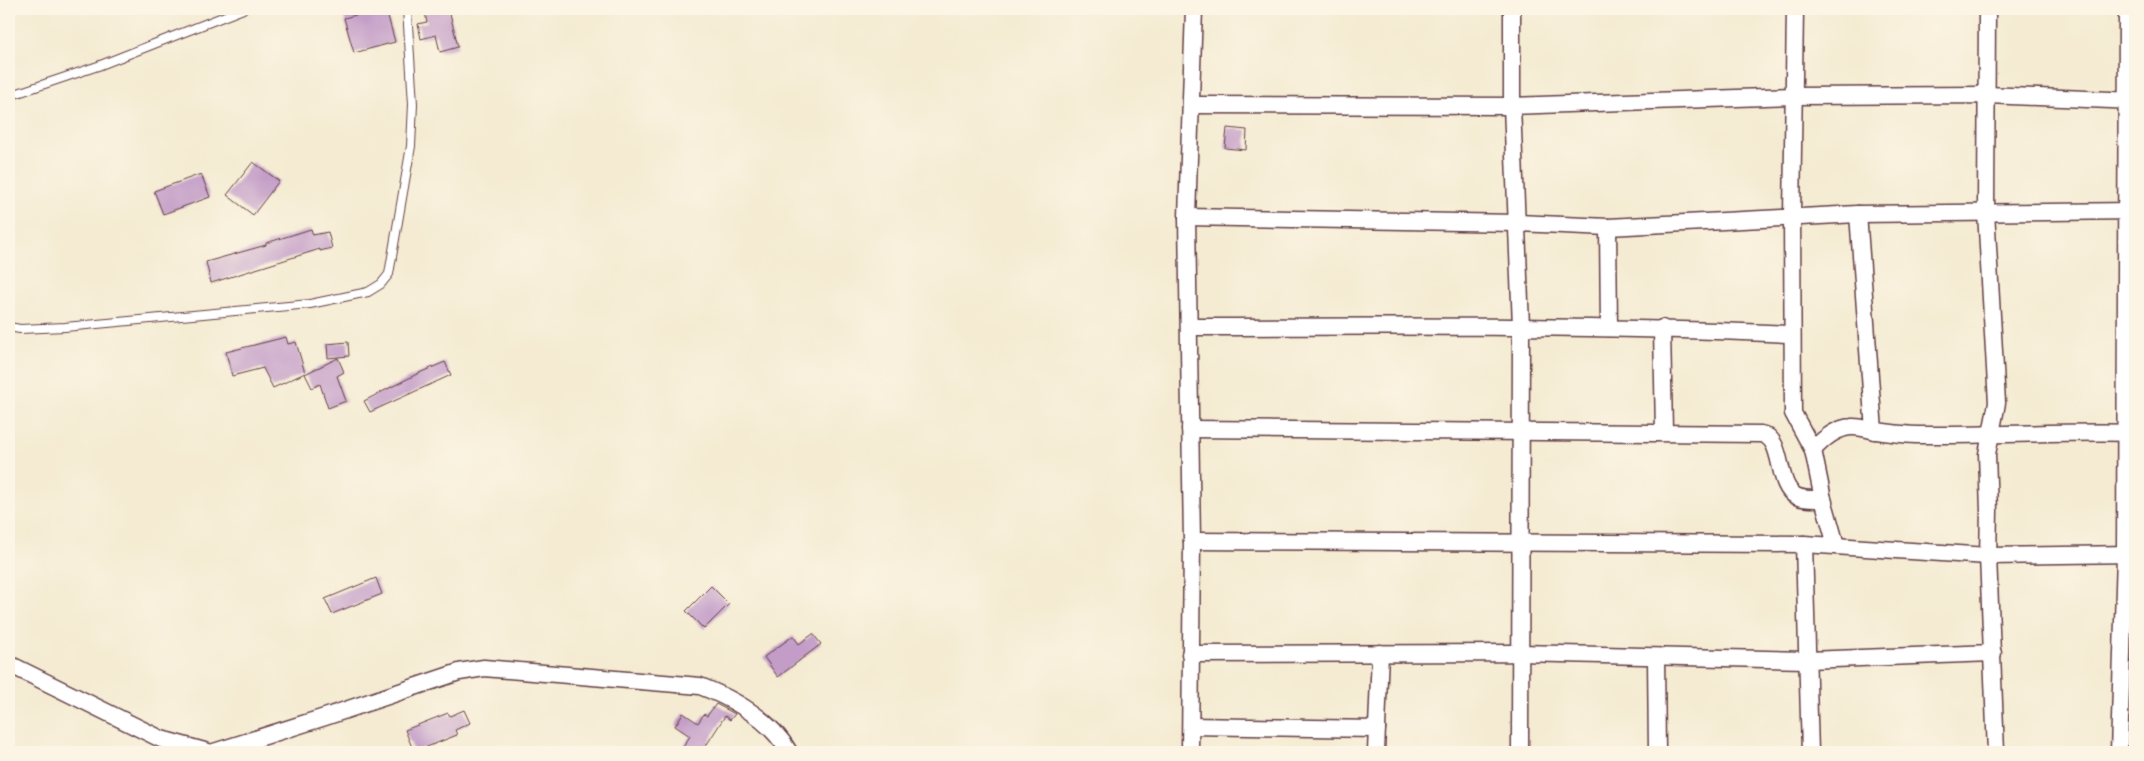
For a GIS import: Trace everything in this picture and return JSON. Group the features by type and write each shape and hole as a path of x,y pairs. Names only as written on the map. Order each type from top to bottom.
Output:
{"street":[{"path":"1190,752 1192,541 1187,218 1194,9"},
{"path":"1512,9 1512,106 1521,326 1520,752"},
{"path":"1796,9 1792,216 1794,413 1813,450 1823,499 1836,545"},
{"path":"1987,9 1986,212 1997,403 1987,454 1988,556 1996,752"},
{"path":"2119,752 2130,554 2130,211 2132,101 2127,9"},
{"path":"1191,105 1512,106 1793,96 1988,95 2132,101"},
{"path":"1187,218 1516,223 1608,227 1792,216 2130,211"},
{"path":"1858,214 1874,431"},
{"path":"1608,227 1609,328"},
{"path":"1190,327 1521,326 1662,328 1792,334"},
{"path":"1662,328 1664,432"},
{"path":"1813,450 1822,440 1844,428 1864,427 1874,431 1911,435 1990,436 2130,433"},
{"path":"1190,429 1664,432 1767,435 1773,441 1786,486 1795,496 1805,499 1823,499"},
{"path":"1192,541 1804,544 1988,556 2130,554"},
{"path":"1804,544 1810,752"},
{"path":"1376,752 1380,653"},
{"path":"1190,654 1520,653 1807,660 1993,653"},
{"path":"1656,656 1657,752"},
{"path":"9,664 161,738 208,752"},
{"path":"214,752 325,718 459,672 484,668 700,686 728,697 760,720 780,737 789,752"},
{"path":"1191,726 1377,729"}],"lane":[{"path":"9,96 98,66 243,9"},
{"path":"9,327 20,329 65,327 310,304 368,292 381,284 389,274 411,146 413,104 407,9"}],"building":[{"path":"386,9 395,42 354,53 344,18"},
{"path":"430,9 449,9 458,47 440,52 436,35 421,39 418,24 427,22 425,13 431,11"},
{"path":"1227,128 1247,130 1246,150 1225,148"},
{"path":"253,162 279,181 253,215 227,195"},
{"path":"201,174 210,197 163,214 154,191"},
{"path":"311,229 313,235 328,232 332,248 320,251 320,249 211,283 206,262 266,245 266,243"},
{"path":"286,337 288,344 296,342 305,373 273,388 263,368 232,376 226,352"},
{"path":"348,342 349,356 328,358 327,344"},
{"path":"338,358 344,372 337,376 346,401 328,408 320,384 312,388 305,374"},
{"path":"445,362 451,375 370,412 364,401"},
{"path":"376,578 382,594 332,614 325,599"},
{"path":"711,586 729,604 704,629 686,611"},
{"path":"813,634 821,644 778,677 764,657 793,636 799,644"},
{"path":"716,704 735,714 730,720 725,716 702,752 680,752 690,736 675,726 683,713 698,723 704,714 707,716"},
{"path":"464,710 470,723 455,730 457,735 414,752 405,730 448,713 450,716"}]}
